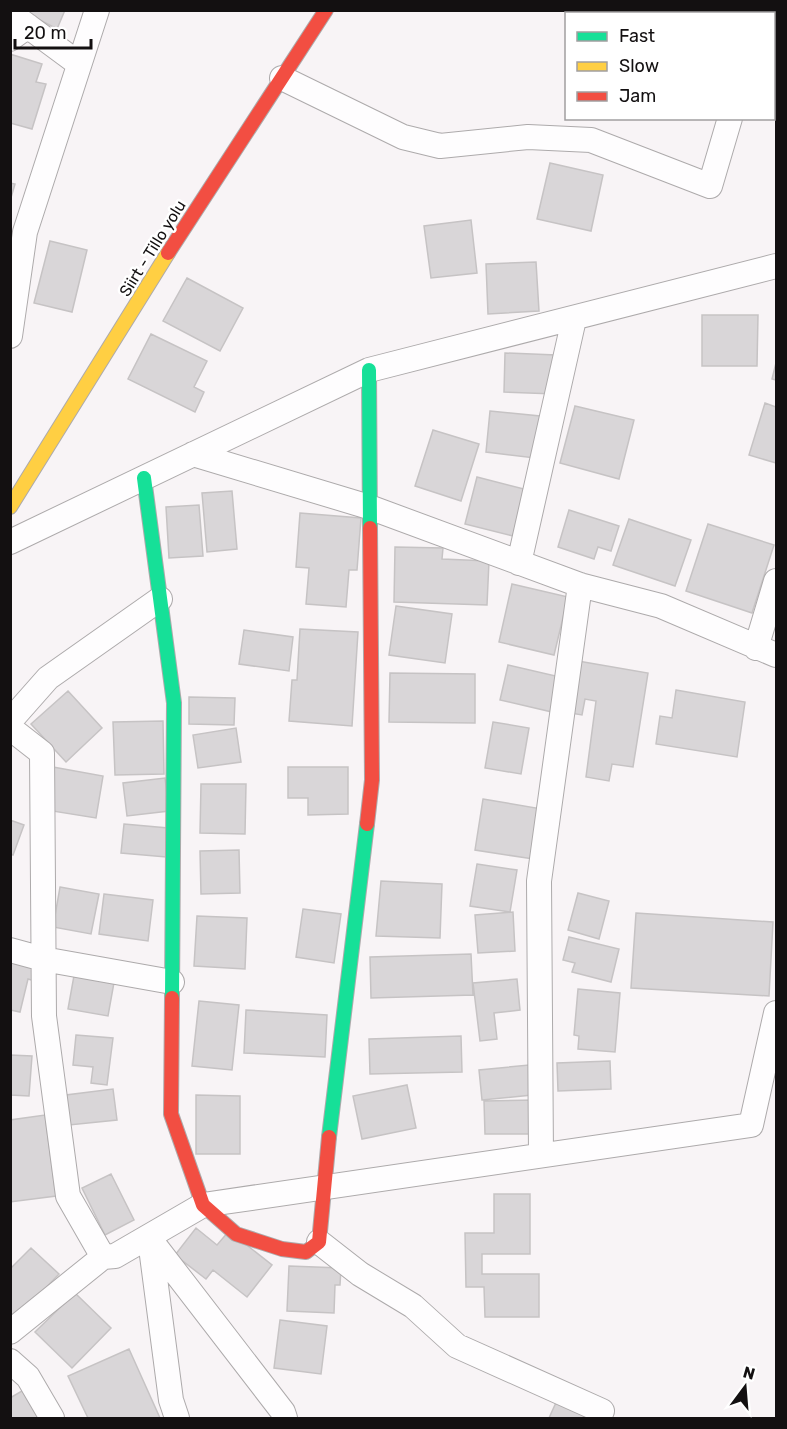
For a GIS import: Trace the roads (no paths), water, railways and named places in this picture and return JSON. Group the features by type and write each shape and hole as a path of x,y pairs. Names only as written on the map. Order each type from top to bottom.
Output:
{"street":[{"path":"10,336 25,232 96,10"},
{"name":"Siirt - Tillo yolu","path":"10,507 178,237 326,10"},
{"path":"16,26 79,64"},
{"path":"282,78 402,137 440,146 528,137 591,140 710,186 729,120"},
{"path":"10,542 369,370 777,266"},
{"path":"519,563 574,319"},
{"path":"144,478 174,703 171,1114 203,1204 236,1234 282,1249 306,1252 319,1242 323,1186 372,780 369,370"},
{"path":"193,454 369,507 580,585 661,606 766,651 777,581"},
{"path":"540,1155 539,881 580,585"},
{"path":"10,721 48,678 160,599"},
{"path":"10,728 42,753 44,1016 68,1196 103,1257"},
{"path":"10,950 43,959 172,982"},
{"path":"10,1332 103,1257 115,1256 149,1238 203,1204 751,1125 777,1013"},
{"path":"149,1238 171,1400 177,1419"},
{"path":"149,1238 283,1412 285,1419"},
{"path":"319,1242 360,1274 413,1306 457,1346 602,1411"},
{"path":"16,1374 52,1419"}]}
